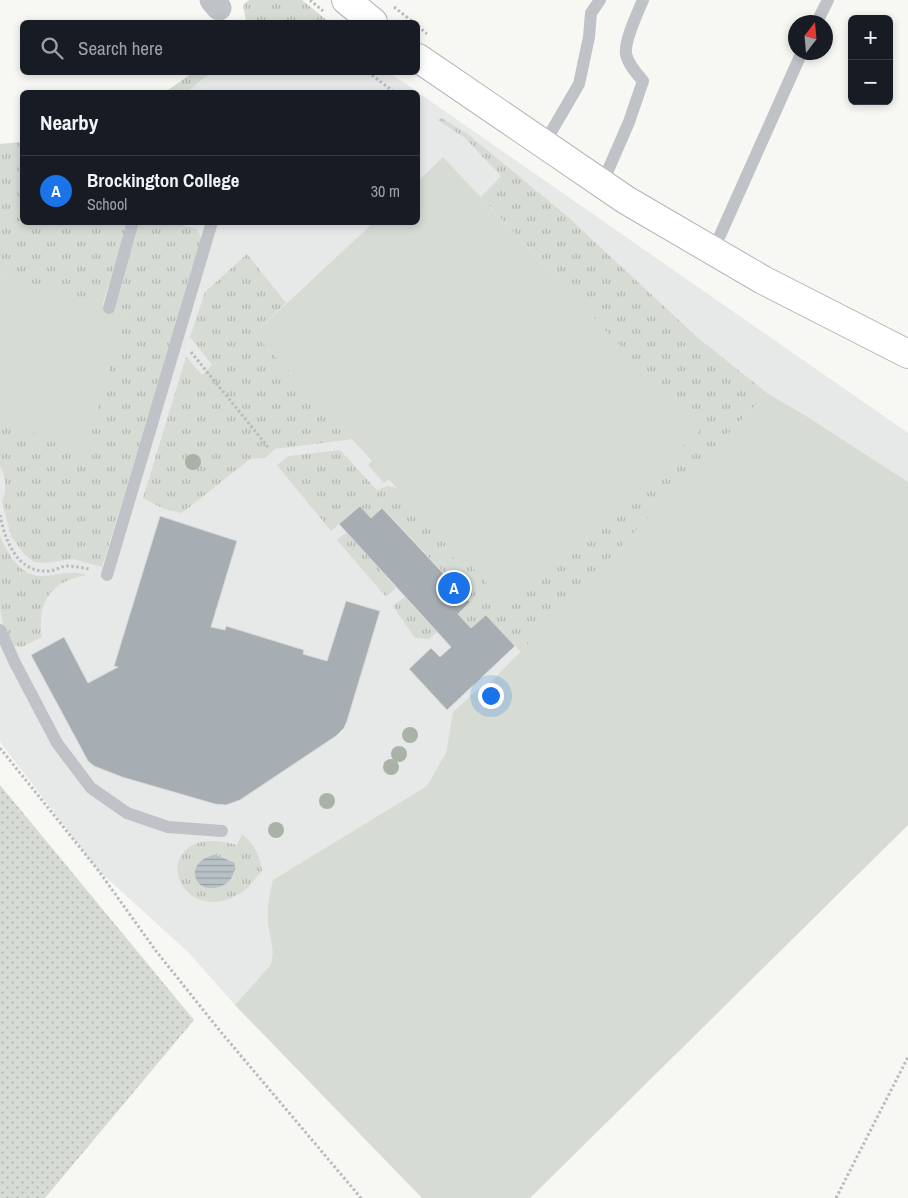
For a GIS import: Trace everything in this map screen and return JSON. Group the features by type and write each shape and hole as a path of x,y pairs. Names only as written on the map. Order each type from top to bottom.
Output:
{"main road":[{"path":"346,0 383,14"},
{"path":"420,59 626,200 763,280 908,354"}],"lane":[{"path":"544,144 579,84 589,37 591,13 600,0"},
{"path":"602,184 629,122 643,81 630,65 626,52 633,22 643,0"},
{"path":"820,15 828,0"},
{"path":"713,251 798,60"},
{"path":"109,308 132,225"},
{"path":"107,575 211,225"},
{"path":"0,630 15,663 58,743 91,788 126,813 168,827 222,831"}],"path":[{"path":"383,14 406,20"},
{"path":"372,75 391,90"},
{"path":"178,336 268,447"},
{"path":"0,515 9,546 30,569 49,571 66,566 95,570 107,575"},
{"path":"0,748 98,870 156,951 220,1031 361,1198"},
{"path":"836,1198 908,1057"}],"shaded area":[{"path":"191,75 393,75 414,90 168,90"},
{"path":"420,93 908,433 908,825 530,1198 422,1198 235,1005 189,953 98,870 0,742 0,144 20,142 20,225 420,225"},
{"path":"216,855 235,863 233,875 229,881 219,887 210,888 202,886 195,876 196,869 199,863 206,858"}],"green space":[{"path":"249,0 302,0 327,20 246,20 243,5"},
{"path":"190,75 208,75 189,90 168,90"},
{"path":"442,118 469,135 568,217 698,338 767,393 521,652 486,615 471,628 458,614 470,601 383,508 371,518 360,506 331,531 277,465 288,456 340,450 377,490 388,486 397,488 454,550 450,553 464,569 699,431 481,197 501,176 465,138 438,120"},
{"path":"20,142 20,225 127,225 102,306 0,276 0,144"},
{"path":"443,157 700,431 507,606 470,565 464,569 449,553 453,550 389,479 384,483 368,465 372,461 307,389 302,393 288,378 292,374 254,334 371,225 420,225 420,179"},
{"path":"138,225 182,225 197,229 201,237 201,244 102,567 73,559 45,563 34,562 24,554 11,536 2,501 5,493 5,482 0,466 0,423 86,448 126,313 115,310"},
{"path":"247,254 286,303 254,334 292,374 289,378 302,393 307,389 353,439 275,449 265,458 250,459 182,513 164,509 143,498 186,357 202,375 212,365 190,337 205,292"},
{"path":"0,276 126,313 86,449 0,423"},
{"path":"767,393 908,482 908,825 530,1198 422,1198 235,1005 270,966 272,960 273,954 268,914 273,880 427,786 446,753 453,712 476,691 486,687"},
{"path":"347,532 396,588 386,597 337,540"},
{"path":"0,535 6,549 15,562 32,575 49,576 77,573 87,575 64,582 49,595 44,603 42,613 42,637 22,647 7,645 0,608"},
{"path":"405,597 437,632 429,639 415,638 393,606"},
{"path":"0,785 194,1020 45,1198 0,1198"},
{"path":"242,834 256,850 262,871 249,887 224,900 207,902 193,896 183,887 178,875 178,862 185,851 198,843 207,841 237,845"}],"building":[{"path":"360,506 371,518 382,508 470,602 458,614 471,628 486,615 515,646 447,710 409,669 431,648 440,657 451,647 339,524"},
{"path":"160,516 237,541 211,627 225,630 226,626 304,650 303,654 327,661 346,601 380,611 344,728 336,736 240,800 226,805 215,804 122,777 94,766 88,761 31,655 64,637 88,683 118,667 114,666"}],"place":[{"name":"Brockington College","path":"454,588"}]}
